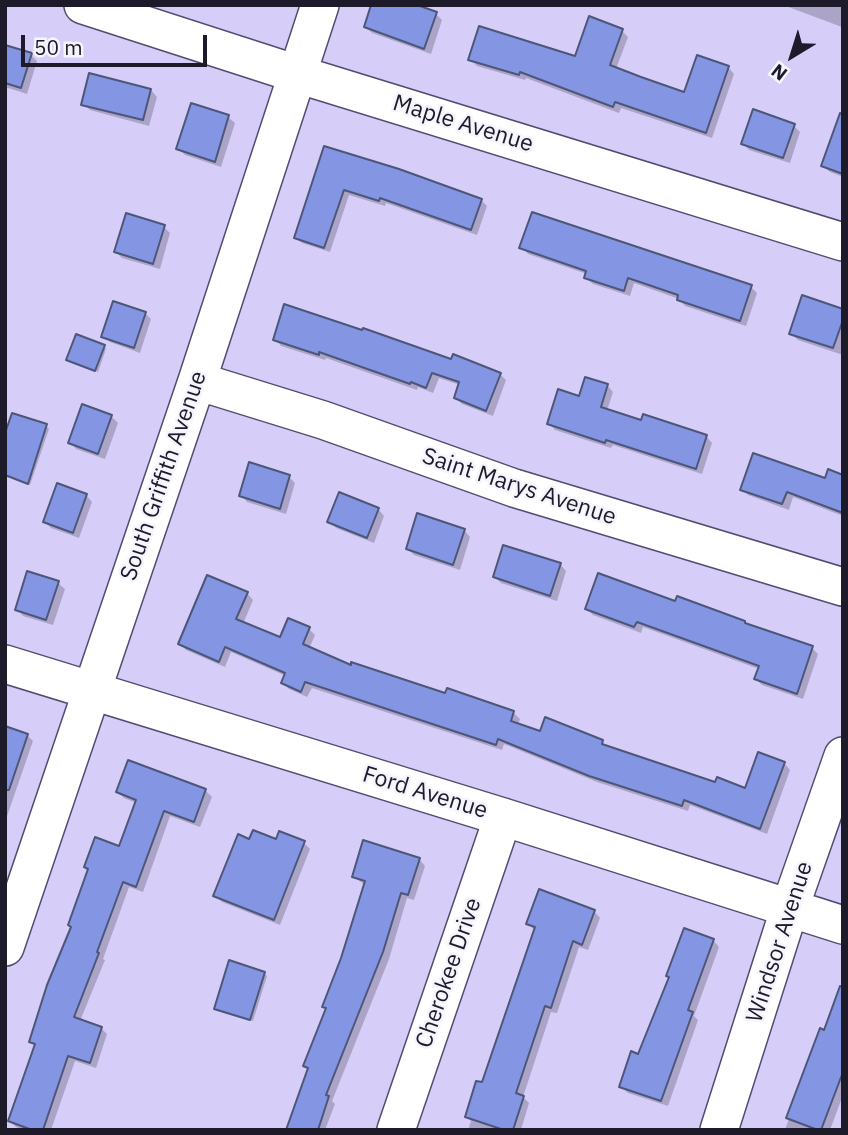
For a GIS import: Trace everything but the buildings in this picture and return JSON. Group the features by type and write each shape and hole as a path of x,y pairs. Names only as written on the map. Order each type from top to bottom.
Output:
{"street":[{"name":"Maple Avenue","path":"83,5 297,74 843,242"},
{"name":"South Griffith Avenue","path":"5,947 197,381 320,5"},
{"name":"Saint Marys Avenue","path":"197,381 323,420 514,488 843,587"},
{"name":"Ford Avenue","path":"5,664 843,925"},
{"name":"Windsor Avenue","path":"719,1130 790,908 843,756"},
{"name":"Cherokee Drive","path":"396,1130 503,817"}]}
